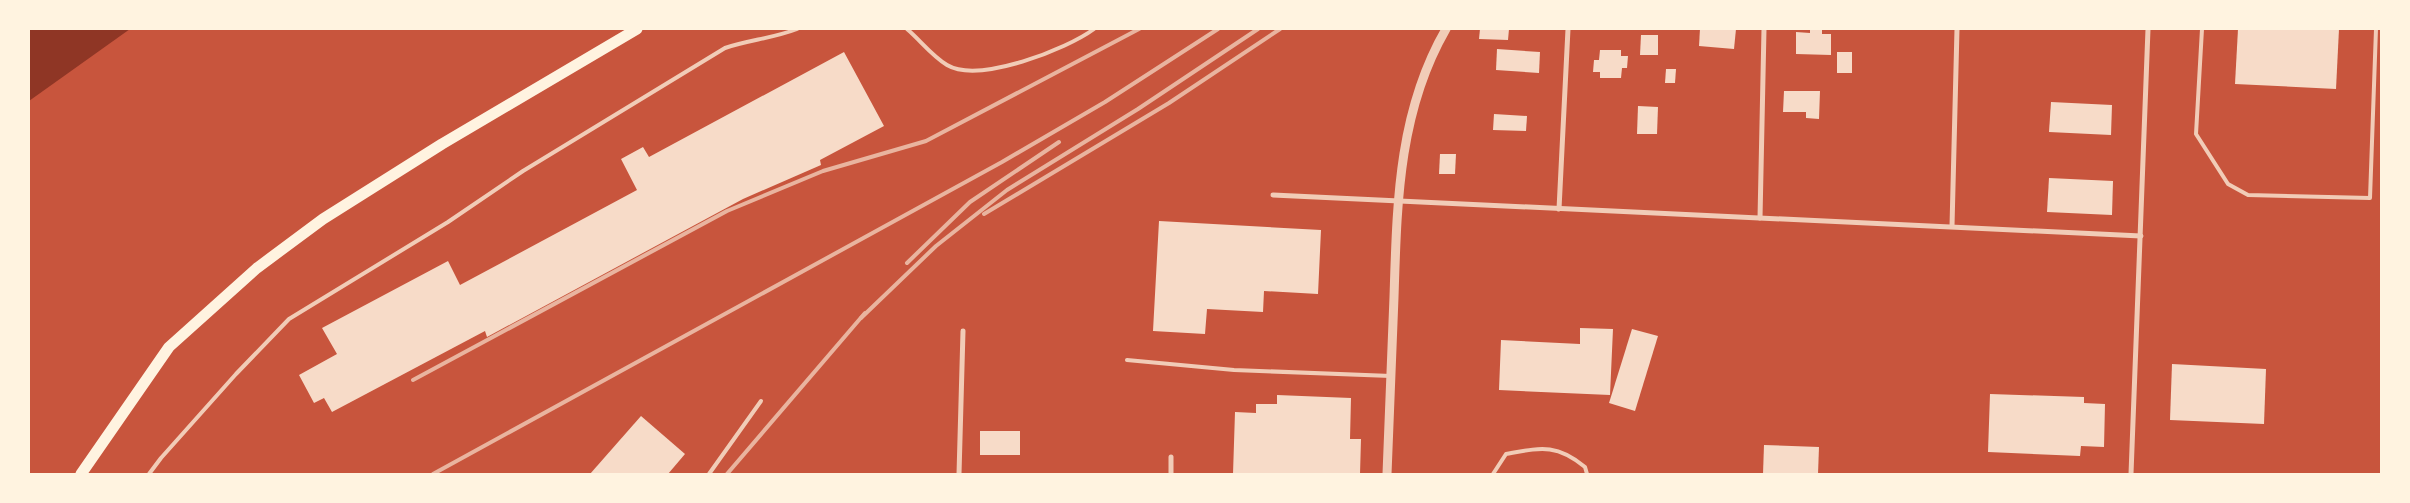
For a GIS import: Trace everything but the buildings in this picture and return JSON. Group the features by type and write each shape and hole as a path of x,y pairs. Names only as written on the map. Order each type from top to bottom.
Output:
{"main road":[{"path":"81,474 169,347 257,268 323,219 442,144 637,29"}],"street":[{"path":"1387,474 1398,200 1404,143 1417,97 1437,46 1446,29"},
{"path":"1560,208 1568,29"},
{"path":"1760,218 1764,29"},
{"path":"1952,226 1957,29"},
{"path":"2131,474 2148,29"},
{"path":"1273,195 2141,236"},
{"path":"959,474 963,331"},
{"path":"1171,457 1171,474"}],"lane":[{"path":"149,474 236,374 289,319 448,222 523,171 725,48 797,29"},
{"path":"907,29 947,65 974,71 994,69 1047,53 1080,40 1094,29"},
{"path":"2202,29 2196,134 2228,184 2248,195 2370,198 2376,29"},
{"path":"1127,360 1234,370 1391,376"},
{"path":"709,474 761,401"},
{"path":"1493,474 1506,454 1542,447 1572,456 1586,467 1587,474"}],"shaded area":[{"path":"29,29 130,29 29,101"}],"railway":[{"path":"413,380 727,211 823,171 926,141 1139,29"},
{"path":"433,474 1002,162 1105,102 1218,29"},
{"path":"861,318 936,246 1007,190 1138,109 1258,29"},
{"path":"984,214 1169,103 1280,29"},
{"path":"907,263 970,202 1059,142"},
{"path":"727,474 865,313"}]}
